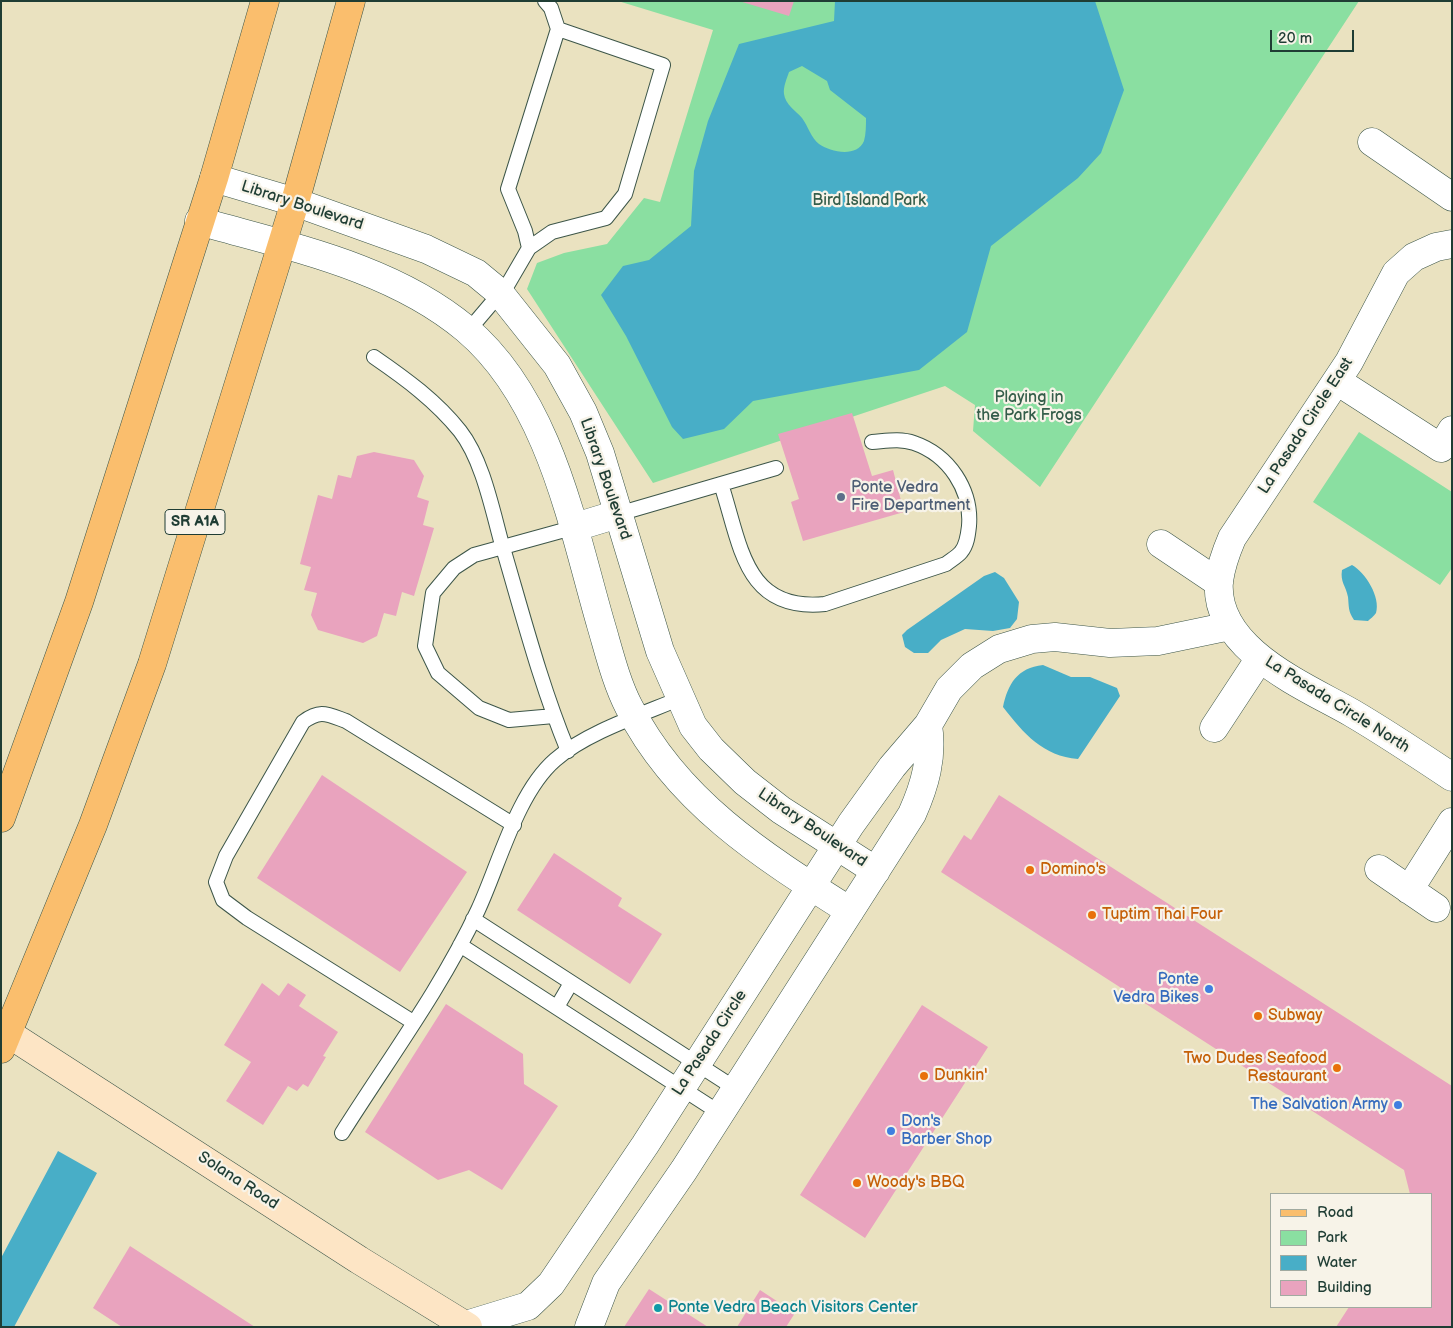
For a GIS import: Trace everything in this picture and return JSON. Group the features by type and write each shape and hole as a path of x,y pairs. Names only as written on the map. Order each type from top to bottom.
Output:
{"main road":[{"path":"1,818 79,602 214,178 265,1"},
{"name":"SR A1A","path":"4,1037 93,826 152,664 280,245 296,202 351,1"}],"street":[{"path":"1372,142 1452,197"},
{"name":"Library Boulevard","path":"214,178 296,202 426,248 476,274 499,292 557,365 583,412 600,453 660,651 693,726 711,750 745,782 781,810 876,871"},
{"path":"199,221 280,245 388,281 428,301 468,330 498,364 528,407 552,457 609,654 628,706 656,752 688,792 728,829 850,911"},
{"name":"La Pasada Circle East","path":"1230,626 1223,609 1219,583 1223,560 1232,538 1337,382 1396,273 1414,257 1444,245"},
{"path":"1337,382 1440,448 1452,430"},
{"path":"572,528 618,514"},
{"path":"1161,544 1219,583"},
{"name":"La Pasada Circle North","path":"1230,626 1246,647 1273,668 1359,717 1452,777"},
{"name":"La Pasada Circle","path":"467,1326 528,1306 551,1284 682,1087 838,845 892,767 928,725 949,689 972,666 999,650 1032,639 1055,637 1110,643 1158,641 1230,626"},
{"path":"1214,728 1260,658"},
{"path":"589,1327 606,1283 736,1089 912,814 924,786 931,746 928,725"},
{"path":"1409,890 1452,822"},
{"path":"1379,869 1436,908"},
{"name":"Solana Road","path":"4,1037 467,1326"}],"lane":[{"path":"529,248 525,231 508,189 558,29 551,8 546,1"},
{"path":"468,330 499,292 508,284 529,248 552,232 606,218 625,194 663,65 558,29"},
{"path":"374,357 414,385 461,433 474,456 554,716 568,751"},
{"path":"721,484 748,569 758,582 770,595 785,602 806,606 825,604 946,564 962,552 968,537 970,512 963,487 948,465 934,452 914,443 898,440 872,442"},
{"path":"618,514 776,468"},
{"path":"554,716 509,720 479,708 438,673 424,646 433,593 454,568 474,555 572,528"},
{"path":"342,1133 460,945 535,783 555,760 583,741 681,698"},
{"path":"413,1022 247,918 223,900 216,882 226,856 303,722 312,715 322,713 346,721 514,825"},
{"path":"473,919 736,1089"},
{"path":"460,945 720,1113"},
{"path":"557,1007 571,983"}],"green space":[{"name":"Bird Island Park","path":"618,1 1359,1 1040,487 973,431 975,405 945,386 653,483 527,289 537,263 564,253 607,244 644,198 660,202 713,30"},
{"path":"1359,432 1452,492 1452,568 1440,585 1313,502"}],"water":[{"path":"835,1 1095,1 1124,90 1101,153 1078,178 991,246 967,332 919,370 753,401 724,429 683,439 672,427 626,336 601,295 623,266 649,260 691,226 694,171 708,121 739,44 834,21","holes":["802,66 827,81 830,90 866,118 864,141 856,150 850,152 836,151 819,144 802,118 785,98 784,88 789,72"]},
{"path":"1352,565 1367,579 1376,600 1376,613 1368,621 1354,620 1350,611 1348,597 1342,581 1342,570"},
{"path":"995,572 1004,578 1019,602 1017,619 1010,628 993,631 965,629 941,640 928,653 914,653 905,647 902,635 907,630 984,576"},
{"path":"1043,665 1071,677 1090,677 1117,688 1120,696 1078,759 1054,753 1035,742 1003,707 1015,678 1026,670"},
{"path":"58,1151 97,1173 14,1327 1,1327 1,1258"}],"building":[{"path":"739,1 794,1 789,16"},
{"path":"852,413 872,476 893,470 904,512 803,541 791,502 799,499 778,434"},
{"path":"374,452 414,460 424,476 417,497 429,501 423,525 434,528 414,596 402,592 396,616 384,613 377,636 363,643 318,630 311,615 317,593 304,590 311,567 300,564 318,495 332,499 338,475 351,478 357,456"},
{"path":"322,775 467,872 400,972 257,878"},
{"path":"999,795 1452,1086 1452,1327 1336,1327 1348,1308 1433,1308 1433,1193 1410,1193 1404,1170 941,872 964,835 971,840"},
{"path":"554,853 622,898 618,906 662,934 630,984 517,910"},
{"path":"262,983 279,996 288,983 306,995 299,1006 338,1032 323,1056 326,1057 308,1087 303,1084 297,1091 288,1086 263,1125 226,1101 251,1062 224,1045"},
{"path":"446,1004 523,1054 524,1084 558,1106 502,1190 469,1170 438,1180 365,1132"},
{"path":"922,1005 988,1047 865,1238 800,1195"},
{"path":"130,1246 255,1327 122,1327 93,1308"},
{"name":"Ponte Vedra Beach Visitors Center","path":"649,1289 708,1327 624,1327"},
{"name":"Ponte Vedra Beach Visitors Center","path":"760,1290 795,1313 786,1327 737,1327"}],"place":[{"name":"Ponte Vedra Fire Department","path":"841,497"},
{"name":"Domino's","path":"1030,870"},
{"name":"Tuptim Thai Four","path":"1092,915"},
{"name":"Ponte Vedra Bikes","path":"1209,989"},
{"name":"Subway","path":"1258,1016"},
{"name":"Two Dudes Seafood Restaurant","path":"1337,1068"},
{"name":"Dunkin'","path":"924,1076"},
{"name":"The Salvation Army","path":"1398,1105"},
{"name":"Don's Barber Shop","path":"891,1131"},
{"name":"Woody's BBQ","path":"857,1183"},
{"name":"Ponte Vedra Beach Visitors Center","path":"658,1308"}],"park label":[{"name":"Playing in the Park Frogs","path":"1029,407"}]}
